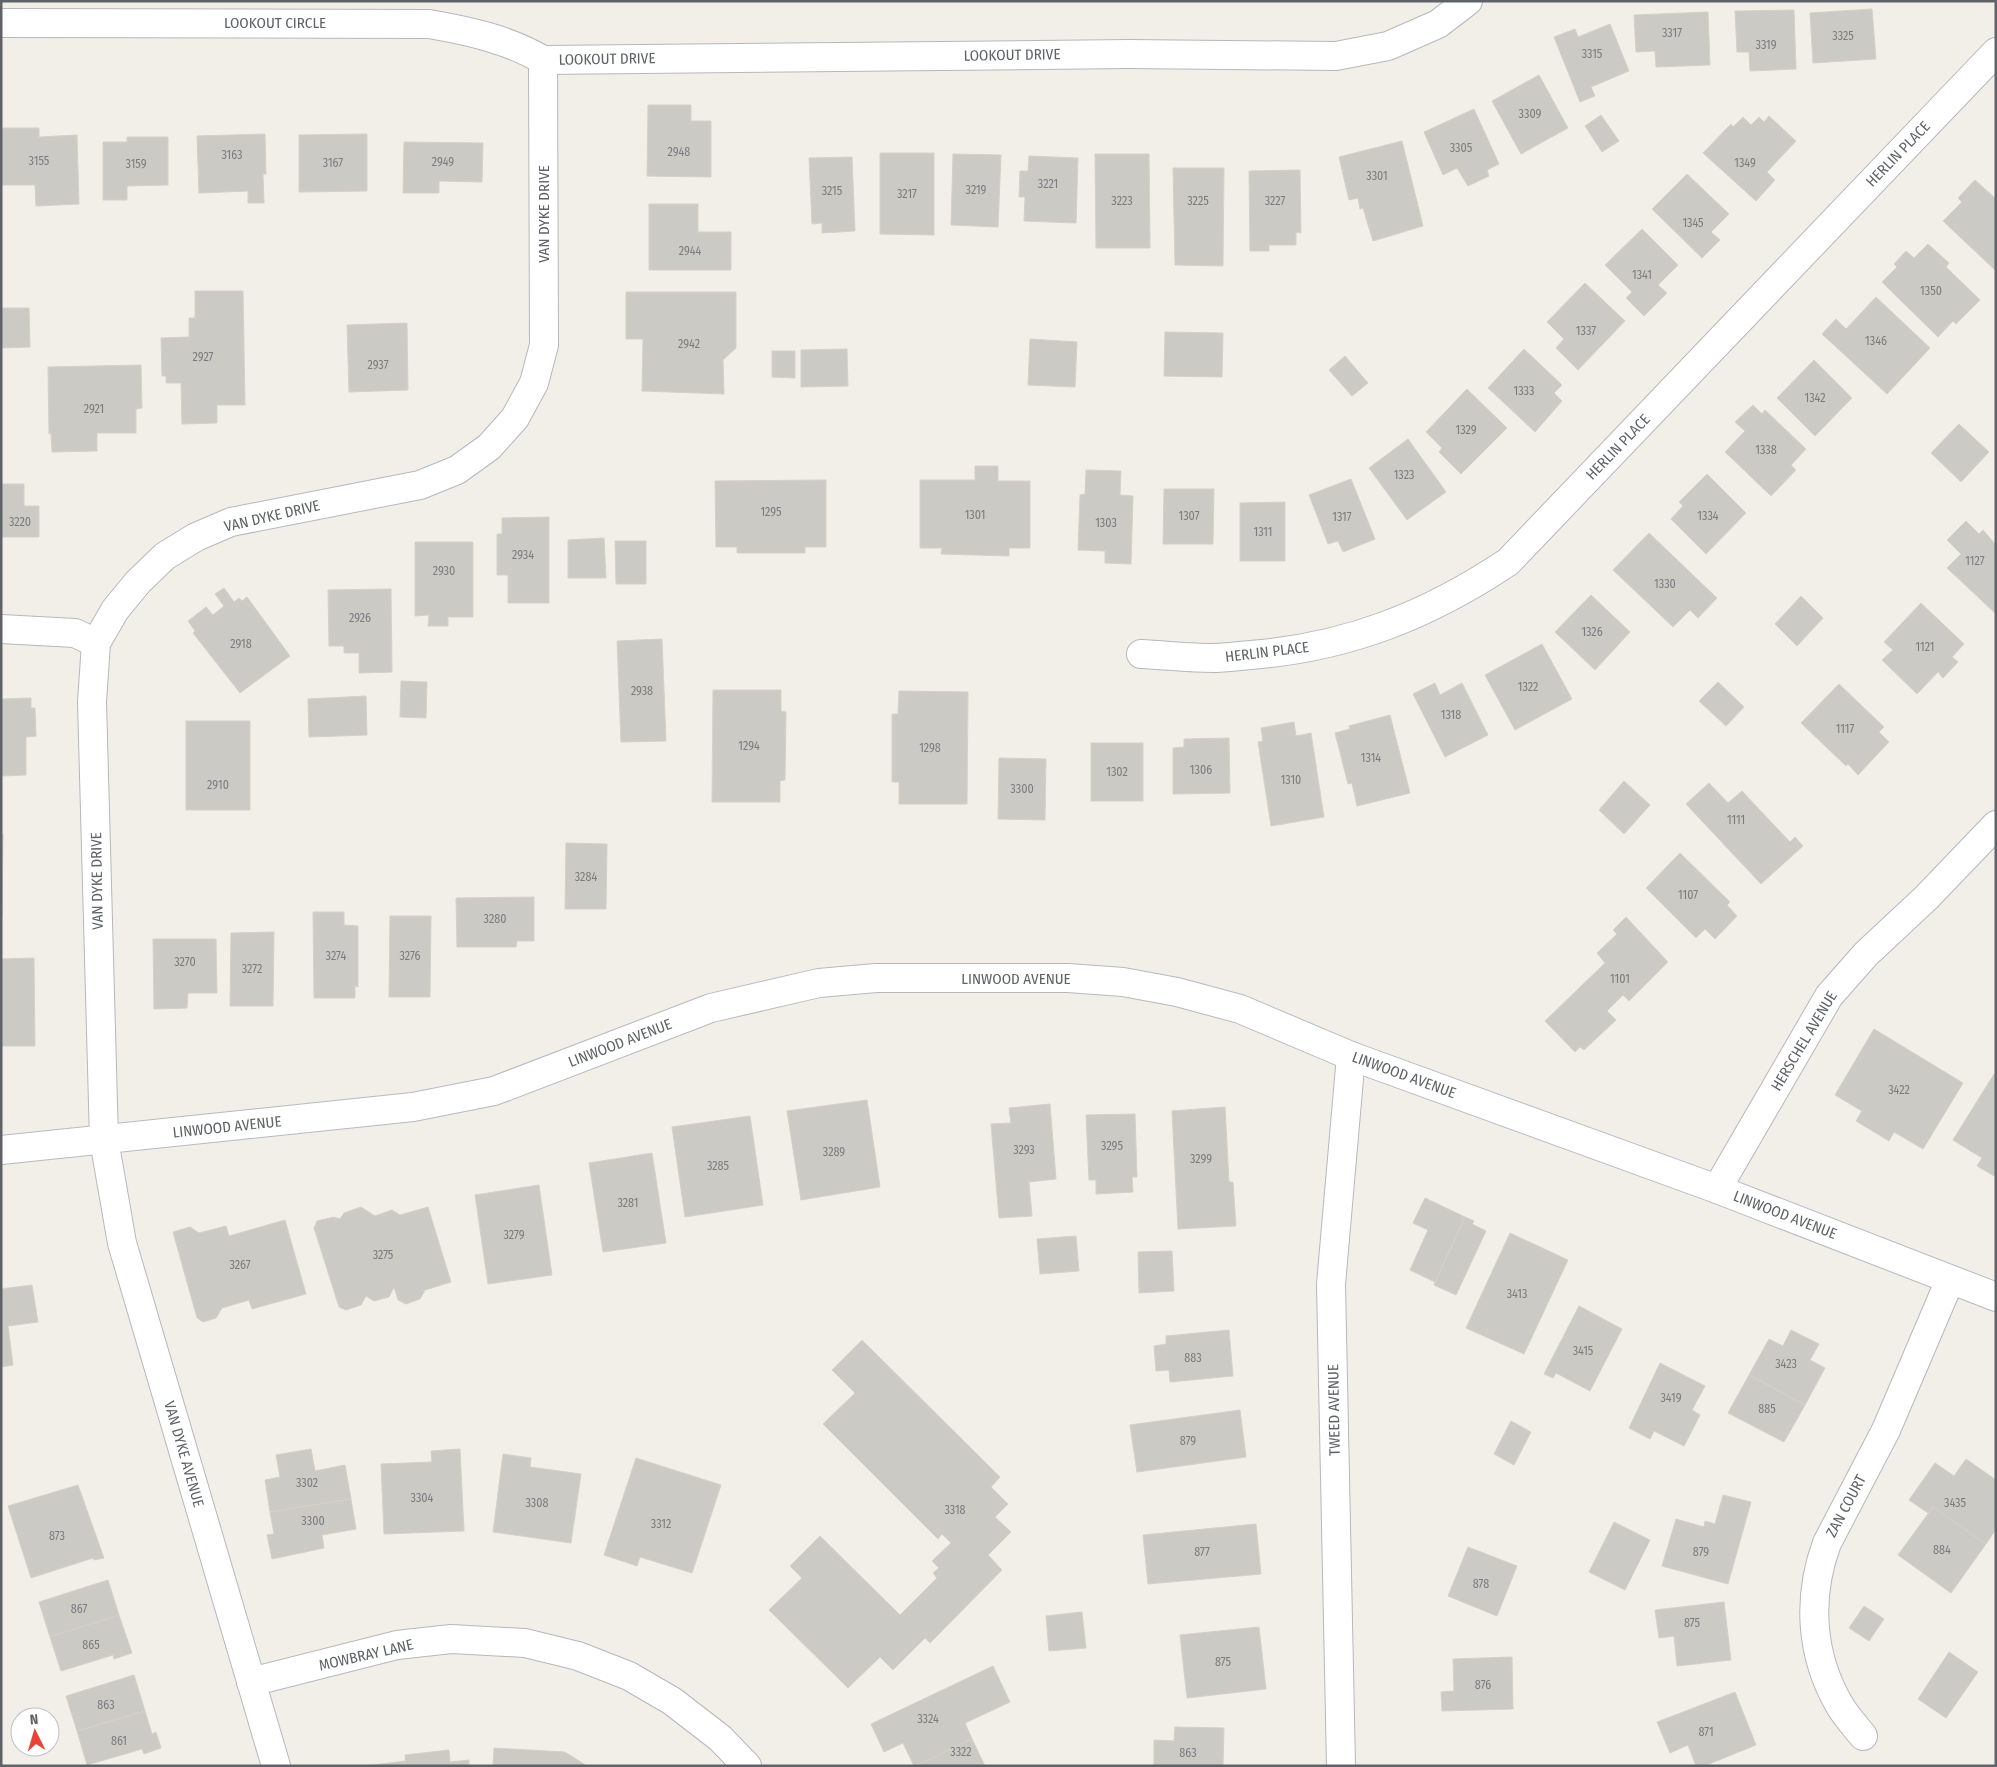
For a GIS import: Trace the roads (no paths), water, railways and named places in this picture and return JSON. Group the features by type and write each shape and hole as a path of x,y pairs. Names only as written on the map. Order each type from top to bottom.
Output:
{"street":[{"name":"LOOKOUT DRIVE","path":"543,60 1119,54 1336,56 1388,46 1438,24 1468,1"},
{"name":"LOOKOUT CIRCLE","path":"1,23 429,24 479,33 528,51 543,60"},
{"name":"HERLIN PLACE","path":"1141,654 1213,658 1287,652 1341,641 1411,617 1477,583 1508,562 1996,52"},
{"name":"VAN DYKE DRIVE","path":"104,1140 92,702 96,643 115,610 138,582 165,556 196,537 230,522 420,485 457,470 489,447 515,418 534,383 544,345 543,60"},
{"path":"1,629 75,633 96,643"},
{"name":"HERSCHEL AVENUE","path":"1717,1189 1829,996 1866,954 1926,898 1996,825"},
{"name":"LINWOOD AVENUE","path":"1,1150 412,1107 494,1091 711,1008 819,983 876,978 1068,978 1123,982 1177,992 1240,1009 1351,1056 1717,1189 1996,1297"},
{"name":"TWEED AVENUE","path":"1341,1766 1331,1284 1351,1056"},
{"name":"VAN DYKE AVENUE","path":"104,1140 122,1243 276,1766"},
{"name":"ZAN COURT","path":"1863,1736 1840,1706 1823,1672 1814,1635 1813,1597 1820,1560 1827,1542 1886,1430 1950,1280"},
{"name":"MOWBRAY LANE","path":"251,1682 396,1645 451,1639 525,1643 578,1656 629,1676 672,1701 720,1738 747,1766"}]}
